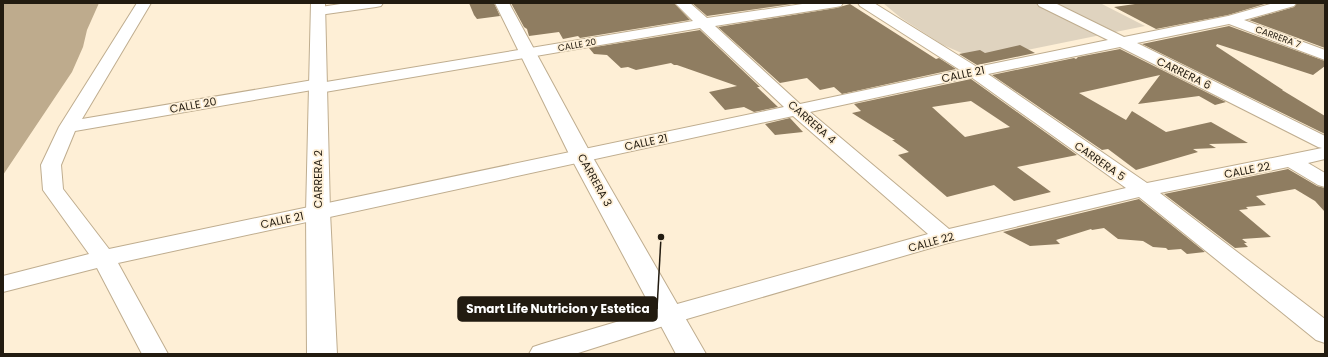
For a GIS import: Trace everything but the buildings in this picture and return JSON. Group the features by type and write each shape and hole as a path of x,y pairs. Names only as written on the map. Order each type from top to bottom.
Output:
{"main road":[{"name":"CARRERA 3","path":"502,3 581,156 691,354"},
{"name":"CARRERA 2","path":"319,7 318,212 322,354"}],"street":[{"path":"144,3 68,127 51,165 54,190 104,258 155,354"},
{"path":"319,7 376,3"},
{"name":"CARRERA 4","path":"682,3 796,109 945,237"},
{"name":"CALLE 20","path":"68,127 529,53 704,23 836,3"},
{"name":"CARRERA 5","path":"865,3 974,72 1143,190 1325,333"},
{"name":"CARRERA 6","path":"1044,3 1325,143"},
{"name":"CALLE 21","path":"3,284 104,258 796,109 1230,20 1289,3"},
{"name":"CARRERA 7","path":"1230,20 1325,54"},
{"name":"CALLE 22","path":"542,354 670,314 945,237 1143,190 1325,153"},
{"path":"1291,161 1325,181"}],"shaded area":[{"path":"3,3 99,3 87,30 83,47 72,72 3,175"},
{"path":"883,3 1100,3 1145,26 978,60 943,45 901,18"}],"place":[{"name":"Smart Life Nutricion y Estetica","path":"661,237"}]}
